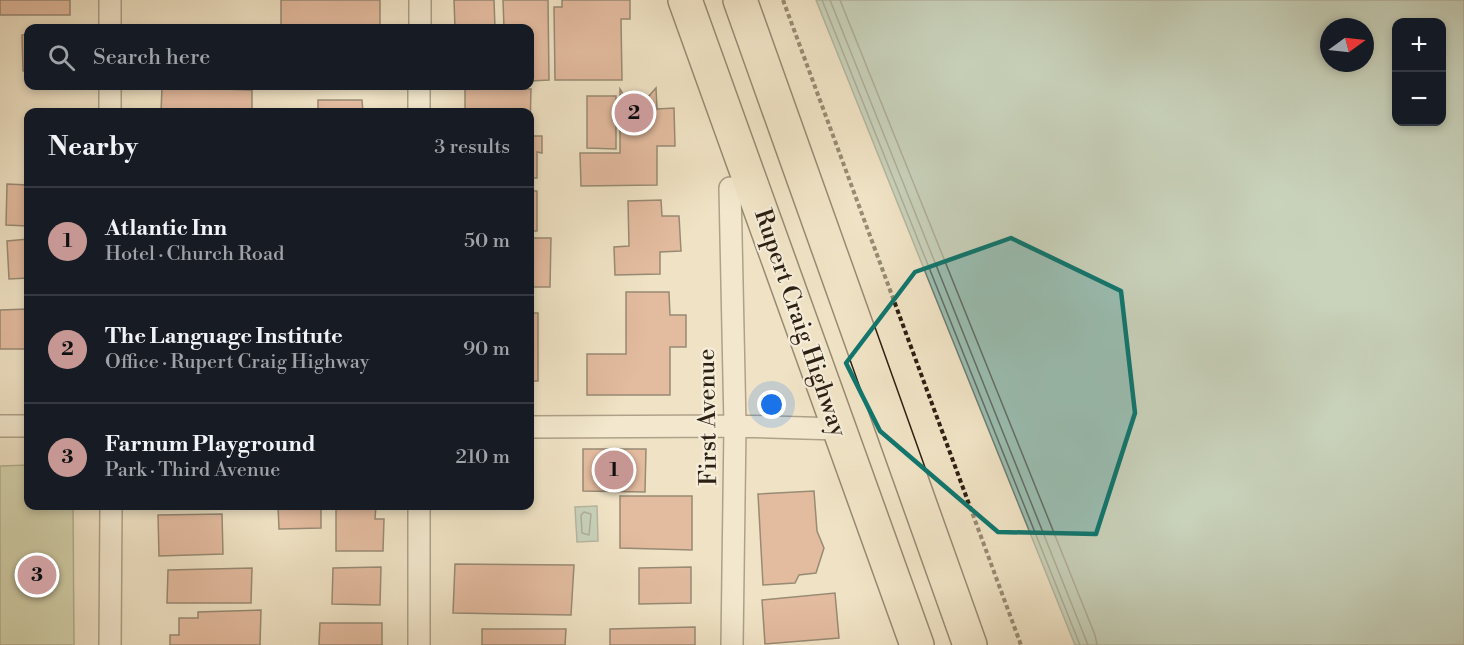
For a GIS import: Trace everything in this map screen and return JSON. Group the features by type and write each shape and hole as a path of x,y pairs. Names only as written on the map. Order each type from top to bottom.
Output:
{"main road":[{"name":"Rupert Craig Highway","path":"685,0 917,645"},
{"name":"Rupert Craig Highway","path":"740,0 970,645"}],"street":[{"path":"110,0 110,24"},
{"path":"420,0 420,24"},
{"path":"110,90 110,108"},
{"path":"418,108 419,90"},
{"name":"First Avenue","path":"730,188 735,426 732,645"},
{"path":"0,426 24,426"},
{"path":"534,427 735,426 838,429"},
{"path":"110,645 111,510"},
{"path":"419,510 419,645"}],"path":[{"path":"783,0 1022,645"}],"highlighted area":[{"path":"1011,238 1121,291 1135,413 1096,534 998,532 880,431 846,363 915,272"}],"green space":[{"path":"24,465 24,510 73,510 74,645 0,645 0,466"}],"water":[{"path":"816,0 1464,0 1464,645 1075,645"},
{"path":"597,506 598,541 577,542 575,507"}],"building":[{"path":"0,0 70,0 70,15 0,15"},
{"path":"281,0 380,0 380,24 281,24"},
{"path":"454,0 494,0 495,24 455,24"},
{"path":"503,0 548,0 549,80 534,81 534,24 504,24"},
{"path":"562,0 630,0 630,19 621,19 622,80 555,80 554,7 562,7"},
{"path":"22,35 24,35 24,71"},
{"path":"656,88 657,109 674,108 675,146 657,146 657,185 581,186 580,153 620,153 620,89 634,113"},
{"path":"162,90 252,90 252,108 161,108"},
{"path":"465,90 531,90 531,108 465,108"},
{"path":"587,96 616,96 616,149 587,148"},
{"path":"318,100 362,100 363,108 318,108"},
{"path":"534,136 542,136 542,153 537,152 537,178 534,178"},
{"path":"7,184 24,185 24,226 6,225"},
{"path":"534,191 537,191 537,231 534,231"},
{"path":"661,200 662,216 679,216 681,251 660,252 660,274 615,275 614,247 629,246 628,201"},
{"path":"534,238 551,238 550,287 534,287"},
{"path":"24,239 24,278 9,279 7,241"},
{"path":"626,292 669,292 670,315 686,315 686,347 670,347 670,395 587,395 587,354 626,354"},
{"path":"24,309 24,349 0,349 0,310"},
{"path":"534,313 538,313 538,381 534,381"},
{"path":"583,449 646,449 645,492 583,491"},
{"path":"814,491 817,531 824,548 816,573 799,575 795,583 763,585 758,494"},
{"path":"620,496 692,496 692,550 620,548"},
{"path":"278,510 321,510 321,528 279,529"},
{"path":"336,510 376,510 375,519 384,519 383,551 336,551"},
{"path":"222,514 223,554 159,556 158,515"},
{"path":"455,564 574,565 571,615 453,613"},
{"path":"381,567 380,605 332,604 333,568"},
{"path":"691,567 691,603 639,604 639,568"},
{"path":"252,568 251,603 167,603 168,570"},
{"path":"835,593 839,638 765,644 762,600"},
{"path":"261,610 260,645 170,645 170,635 179,635 179,618 198,618 198,612"},
{"path":"320,623 382,623 382,645 319,645"},
{"path":"695,627 695,645 610,645 610,629"},
{"path":"482,629 566,629 565,645 482,645"}],"place":[{"name":"The Language Institute","path":"634,113"},
{"name":"Atlantic Inn","path":"614,470"},
{"name":"Farnum Playground","path":"37,575"}]}
